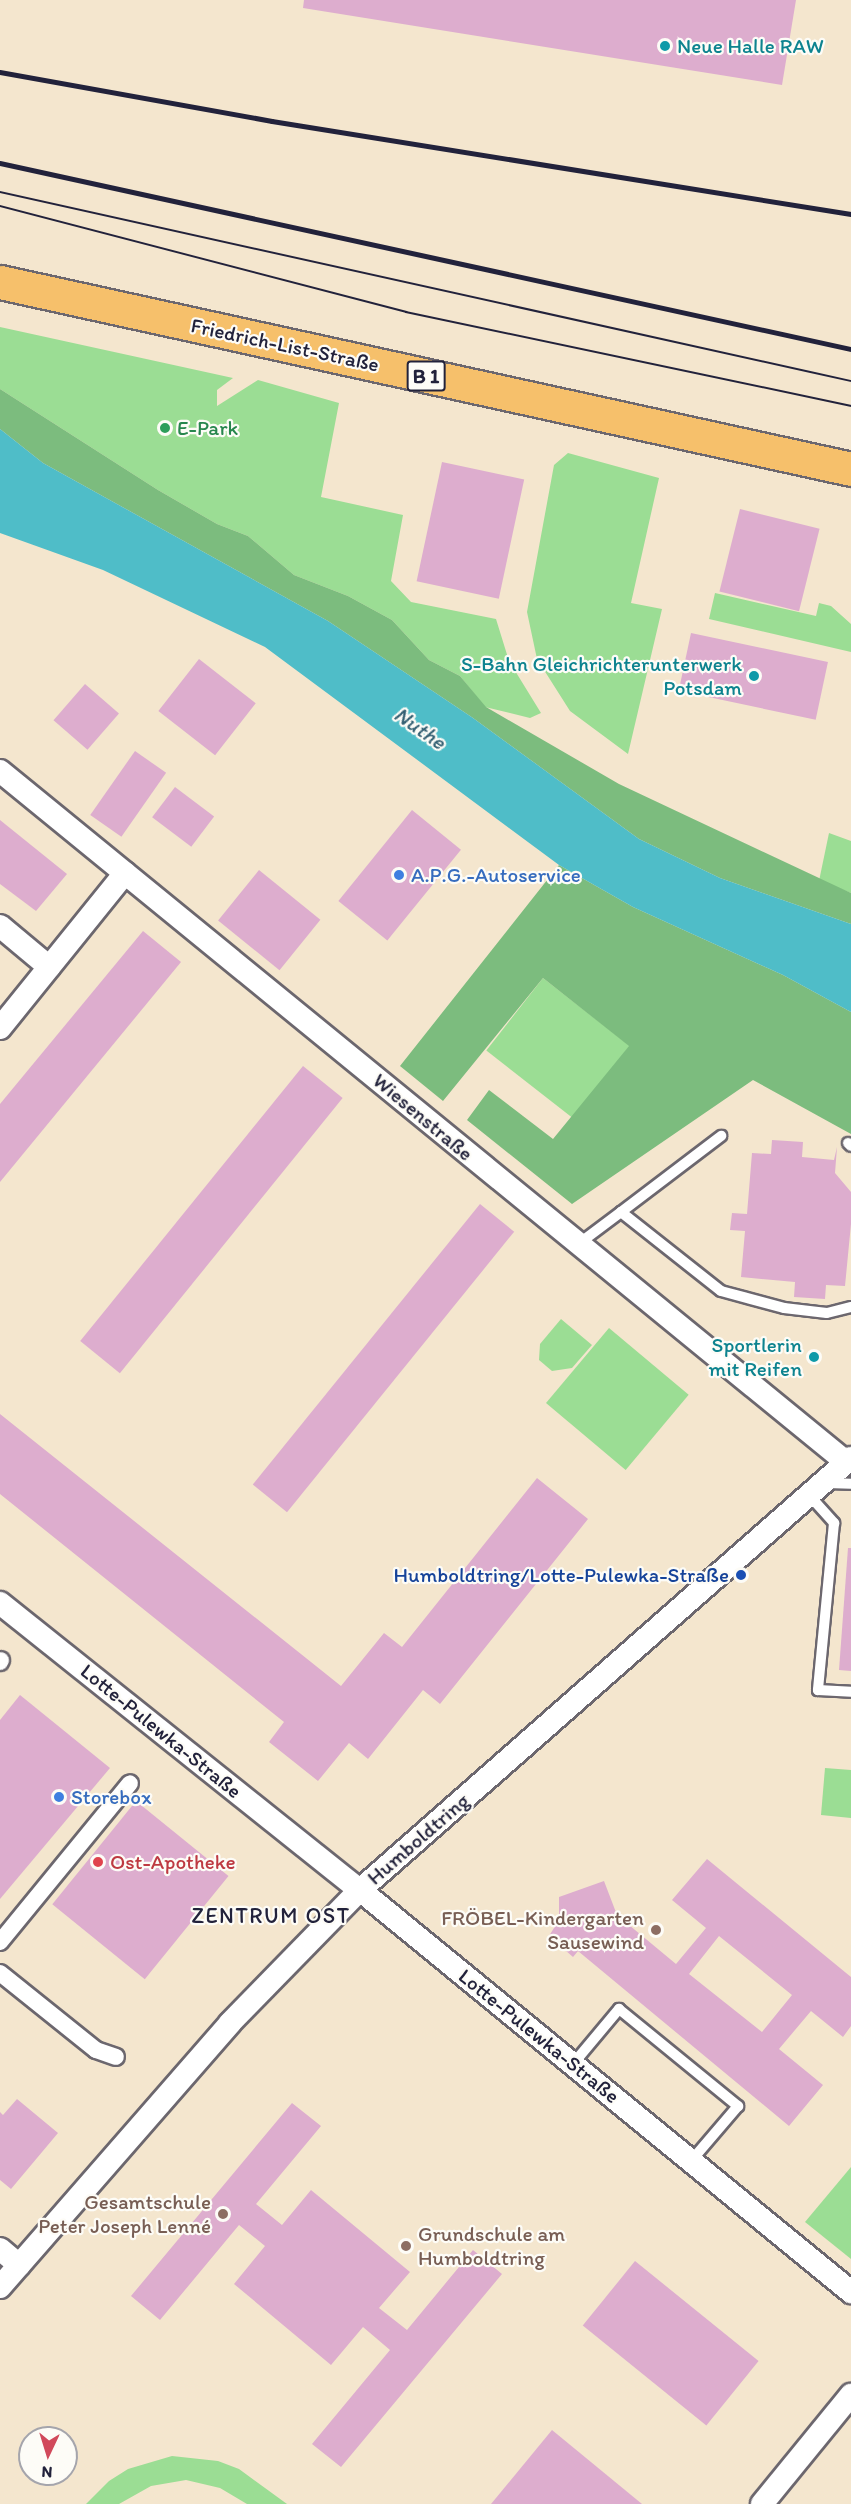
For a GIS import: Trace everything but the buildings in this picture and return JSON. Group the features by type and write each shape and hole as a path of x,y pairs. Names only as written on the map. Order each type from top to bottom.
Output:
{"main road":[{"name":"Friedrich-List-Straße","path":"0,282 851,470"}],"street":[{"name":"Wiesenstraße","path":"0,771 849,1468"},
{"path":"0,1028 124,873"},
{"path":"0,926 49,967"},
{"name":"Humboldtring","path":"0,2287 230,2023 360,1890 816,1488 849,1468"},
{"name":"Lotte-Pulewka-Straße","path":"0,1603 360,1890 851,2292"},
{"path":"0,1942 130,1783"},
{"path":"0,1973 96,2050 116,2057"},
{"path":"0,2249 19,2265"},
{"path":"762,2504 846,2410"}],"lane":[{"path":"577,1245 721,1136"},
{"path":"621,1212 721,1291 783,1308 827,1313 851,1307"},
{"path":"816,1488 834,1523 818,1690 851,1692"},
{"path":"573,2064 619,2009 738,2106 691,2161"}],"green space":[{"path":"0,327 233,378 217,390 217,406 258,380 339,403 321,497 403,515 391,581 411,602 496,619 509,661 541,713 530,718 485,707 460,676 429,660 392,620 348,596 294,575 248,536 217,524 158,490 0,389"},
{"path":"0,389 158,490 217,524 248,536 294,575 348,596 392,620 429,660 460,676 486,707 619,784 851,893 851,924 720,878 639,839 473,718 328,621 43,463 0,429"},
{"path":"568,453 659,478 631,603 662,609 628,754 570,711 537,659 527,612 554,465"},
{"path":"715,593 816,616 819,603 831,606 851,624 851,652 709,619"},
{"path":"829,833 851,841 851,893 819,881"},
{"path":"559,865 633,907 783,975 851,1012 851,1134 753,1080 572,1204 467,1120 489,1090 553,1139 629,1046 543,978 443,1101 400,1066"},
{"path":"543,978 630,1046 573,1118 486,1050"},
{"path":"561,1319 592,1345 572,1368 552,1371 539,1360 540,1344"},
{"path":"609,1328 689,1395 626,1470 546,1403"},
{"path":"825,1768 851,1770 851,1818 821,1815"},
{"path":"851,2167 851,2259 805,2222"},
{"path":"172,2456 218,2461 239,2469 287,2504 247,2504 220,2488 186,2480 151,2486 119,2504 86,2504 109,2481 128,2469"}],"water":[{"name":"Nuthe","path":"0,429 43,463 328,621 473,718 639,839 720,878 851,924 851,1012 783,975 633,907 559,865 265,647 103,570 0,533"}],"tram line":[{"path":"0,192 851,381"},
{"path":"0,206 406,312 851,406"}],"railway":[{"path":"0,72 272,121 851,214"},
{"path":"0,163 851,349"}],"place":[{"name":"Neue Halle RAW","path":"665,46"},
{"name":"E-Park","path":"165,428"},
{"name":"S-Bahn Gleichrichterunterwerk Potsdam","path":"754,676"},
{"name":"A.P.G.-Autoservice","path":"399,875"},
{"name":"Sportlerin mit Reifen","path":"814,1357"},
{"name":"Humboldtring/Lotte-Pulewka-Straße","path":"741,1575"},
{"name":"Storebox","path":"59,1797"},
{"name":"Ost-Apotheke","path":"98,1862"},
{"name":"FRÖBEL-Kindergarten Sausewind","path":"656,1930"},
{"name":"Gesamtschule Peter Joseph Lenné","path":"223,2214"},
{"name":"Grundschule am Humboldtring","path":"406,2246"}],"district":[{"name":"ZENTRUM OST","path":"271,1916"}]}
